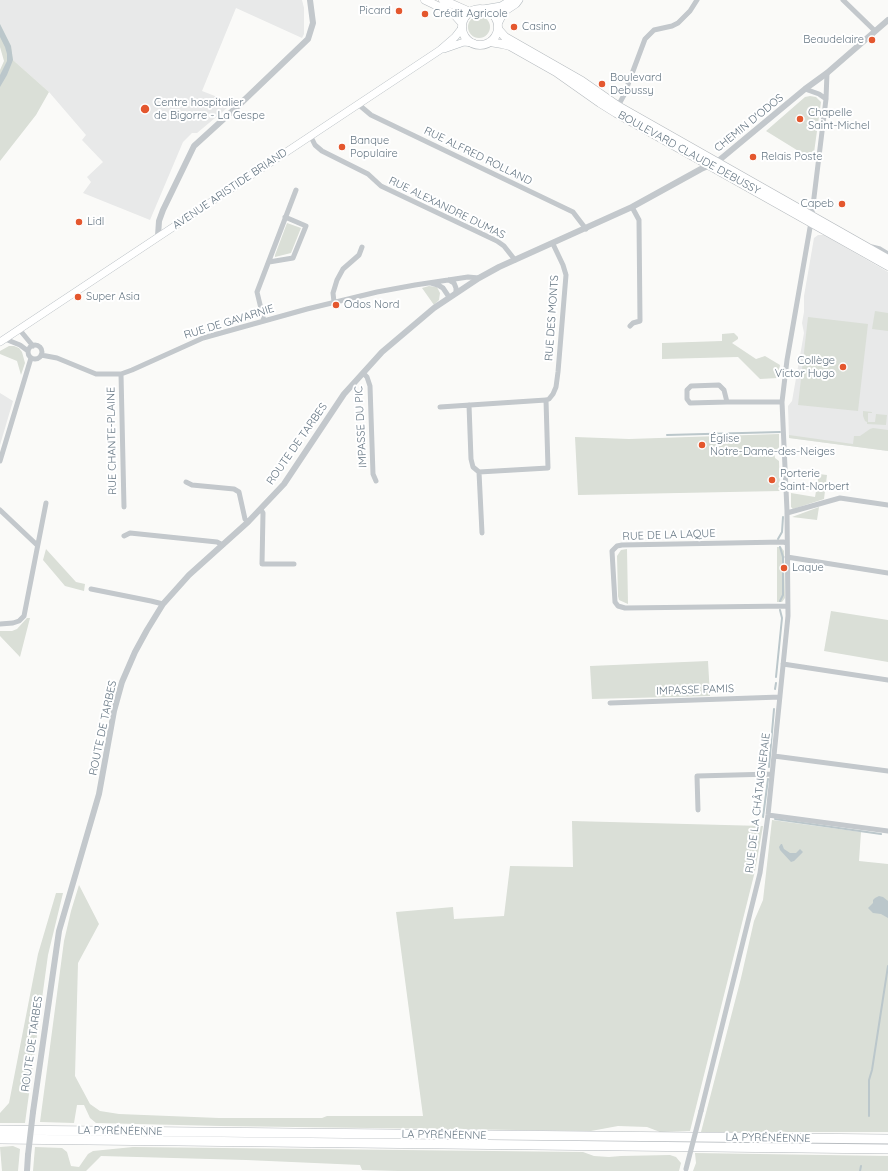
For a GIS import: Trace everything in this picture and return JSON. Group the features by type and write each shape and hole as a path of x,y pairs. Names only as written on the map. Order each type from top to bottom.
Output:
{"highway":[{"name":"LA PYRÉNÉENNE","path":"0,1130 888,1139"},
{"name":"LA PYRÉNÉENNE","path":"0,1139 888,1149"}],"main road":[{"path":"425,0 454,14 462,25 465,36 473,43 484,44 490,42 494,38 504,12 516,4 519,0"},
{"path":"443,0 470,12"},
{"path":"462,25 466,15 474,9 501,6 511,0"},
{"path":"483,9 495,16 498,26"},
{"name":"AVENUE ARISTIDE BRIAND","path":"3,340 440,50 455,37 462,25"},
{"name":"BOULEVARD CLAUDE DEBUSSY","path":"498,26 505,37 582,81 618,106 713,164"},
{"name":"BOULEVARD CLAUDE DEBUSSY","path":"490,42 510,46 556,72 600,103 811,219 888,266"},
{"name":"AVENUE ARISTIDE BRIAND","path":"440,50 459,43 473,43"},
{"name":"BOULEVARD CLAUDE DEBUSSY","path":"811,219 864,245 888,259"}],"street":[{"path":"158,236 159,221 163,210 194,146 238,106 308,38 313,23 310,0"},
{"path":"618,106 624,96 645,39 654,30 678,23 690,11 697,0"},
{"path":"843,0 875,31"},
{"name":"CHEMIN D'ODOS","path":"515,260 632,207 700,169 713,164 827,73 888,20"},
{"name":"RUE DE LA CHÂTAIGNERAIE","path":"686,1170 760,873 768,815 788,606 787,513 782,402 787,360 811,219 826,99 827,73"},
{"path":"805,90 819,94 826,99"},
{"name":"RUE ALFRED ROLLAND","path":"358,104 371,115 573,212 586,229"},
{"name":"RUE ALEXANDRE DUMAS","path":"310,136 315,145 322,151 368,174 381,186 497,241 504,246 515,260"},
{"path":"264,321 257,292 296,190"},
{"path":"630,326 633,323 640,321 639,220 632,207"},
{"path":"269,262 293,258 306,226 285,217"},
{"name":"RUE DES MONTS","path":"546,400 553,394 556,387 566,275 553,244"},
{"path":"864,245 880,249 888,254"},
{"path":"334,302 333,293 337,280 343,270 359,255 362,247"},
{"name":"ROUTE DE TARBES","path":"26,1171 59,931 99,794 114,711 122,682 141,641 163,604 189,575 261,510 284,484 344,394 382,352 449,297 478,278 515,260"},
{"name":"RUE DE GAVARNIE","path":"31,358 37,359 42,355 57,358 96,374 121,374 203,338 334,302 377,292 428,283 468,277 478,278"},
{"path":"449,280 454,283 456,293"},
{"path":"428,283 438,284 443,288 449,297"},
{"path":"20,328 33,346 39,347 42,351 42,355"},
{"path":"0,461 31,358 28,355 28,351 20,345 3,340"},
{"path":"28,351 33,346"},
{"name":"IMPASSE DU PIC","path":"363,373 367,377 370,386 373,474 376,481"},
{"name":"RUE CHANTE-PLAINE","path":"121,374 124,507"},
{"path":"727,402 724,390 719,385 691,386 687,390 687,399 690,403 782,402"},
{"path":"440,407 469,405 546,400 548,468 479,472 473,467 471,459 469,405"},
{"path":"479,472 482,533"},
{"path":"186,482 234,489 239,492 245,518 248,522"},
{"path":"787,513 840,498 888,505"},
{"path":"0,624 13,624 24,616 46,503"},
{"path":"0,510 37,545"},
{"path":"261,510 263,513 262,564 294,564"},
{"path":"124,536 130,533 217,542 223,545"},
{"name":"RUE DE LA LAQUE","path":"787,543 622,545 617,546 612,551 615,602 618,606 624,608 788,606"},
{"path":"787,557 888,573"},
{"path":"91,589 163,604"},
{"path":"782,664 888,680"},
{"name":"IMPASSE PAMIS","path":"610,703 780,697"},
{"path":"774,756 888,771"},
{"path":"698,810 697,776 772,774"},
{"path":"768,815 888,831"}],"shaded area":[{"name":"Centre hospitalier de Bigorre - La Gespe","path":"0,0 302,0 304,8 304,34 302,38 236,8 202,91 233,103 197,133 192,133 183,142 150,220 83,193 91,182 87,177 103,162 82,140 86,135 49,92 13,60 11,46 0,24"},
{"path":"479,16 487,19 490,27 487,35 479,38 471,35 468,27 471,19"},
{"path":"0,24 11,46 13,60 49,92 36,115 0,161 0,70 4,61 0,47"},
{"path":"0,24 11,46 13,60 0,87 0,75 7,61 7,54 0,37"},
{"path":"805,97 816,97 821,102 813,160 766,131"},
{"path":"287,223 301,228 291,253 275,257 275,255"},
{"name":"Collège Victor Hugo","path":"818,235 824,235 888,272 888,451 789,438 788,406 792,401 804,333 802,323 804,296 814,238"},
{"path":"429,286 437,287 440,293 439,300 434,305 422,288"},
{"path":"875,311 888,313 888,331 872,329"},
{"path":"808,317 868,324 858,411 798,405"},
{"path":"734,333 738,339 732,343 756,359 765,356 780,365 778,378 760,379 738,357 662,359 662,343 722,341 722,334"},
{"path":"9,346 19,348 22,352 25,363 21,375 17,361 0,354 0,351"},
{"path":"0,393 13,401 0,445"},
{"path":"863,411 872,412 868,413 868,422 875,422 876,414 887,415 886,425 867,424 863,416"},
{"path":"873,428 888,430 888,451 789,438 789,435 853,444 854,436 860,436"},
{"path":"779,434 779,449 774,451 775,458 779,461 780,491 578,495 575,437 629,439"},
{"path":"819,474 827,475 824,499 793,509 791,507 791,493 815,497"},
{"path":"819,507 817,520 792,517"},
{"path":"777,547 781,547 784,551 785,598 782,602 777,602"},
{"path":"46,549 76,582 85,584 84,591 65,586 43,560"},
{"path":"627,549 628,604 619,600 618,596 617,556 621,550"},
{"path":"831,611 888,620 888,662 824,651"},
{"path":"27,618 30,618 20,657 0,636 0,631 12,631 17,629"},
{"path":"708,661 710,696 592,699 590,666"},
{"path":"772,820 861,832 859,861 888,864 888,1132 701,1132 741,978 754,921 763,900"},
{"path":"572,821 763,826 755,871 690,1131 660,1132 647,1127 618,1126 591,1131 96,1123 90,1118 84,1105 77,1105 74,1123 40,1122 64,941 79,885 99,924 78,963 75,1076 90,1104 100,1111 119,1114 219,1118 423,1116 396,912 453,907 454,919 504,916 510,866 573,867"},
{"path":"781,844 784,849 790,853 796,853 800,849 803,852 791,862 780,850 779,847"},
{"path":"56,893 63,893 48,955 25,1123 0,1123 0,1113 9,1103 38,954"},
{"path":"879,896 888,901 888,918 881,914 873,913 868,908 873,903 873,900"},
{"path":"13,1146 20,1149 18,1171 2,1171 0,1147"},
{"path":"35,1147 62,1148 67,1152 71,1166 79,1167 88,1154 93,1151 133,1147 583,1152 594,1156 609,1157 670,1155 676,1157 681,1163 679,1171 398,1171 362,1170 360,1165 101,1156 86,1171 33,1171"},
{"path":"695,1153 888,1156 888,1171 693,1171 696,1163"}],"waterway":[{"path":"667,435 780,432"},
{"path":"778,539 782,532 783,517"},
{"path":"780,547 783,557 783,595 780,601"},
{"path":"776,677 782,618 780,610"},
{"path":"775,689 776,683"},
{"path":"769,767 774,709"},
{"path":"763,817 768,779"},
{"path":"775,819 881,834"},
{"path":"869,1116 869,1080 872,1070 888,966"},
{"path":"860,1171 861,1166"}],"place":[{"name":"Picard","path":"399,11"},
{"name":"Crédit Agricole","path":"425,14"},
{"name":"Casino","path":"514,27"},
{"name":"Beaudelaire","path":"872,40"},
{"name":"Boulevard Debussy","path":"602,84"},
{"name":"Centre hospitalier de Bigorre - La Gespe","path":"145,109"},
{"name":"Chapelle Saint-Michel","path":"800,119"},
{"name":"Banque Populaire","path":"342,147"},
{"name":"Relais Poste","path":"753,157"},
{"name":"Capeb","path":"842,204"},
{"name":"Lidl","path":"79,222"},
{"name":"Super Asia","path":"78,297"},
{"name":"Odos Nord","path":"336,305"},
{"name":"Collège Victor Hugo","path":"843,367"},
{"name":"Église Notre-Dame-des-Neiges","path":"702,445"},
{"name":"Porterie Saint-Norbert","path":"772,480"},
{"name":"Laque","path":"784,568"}]}
